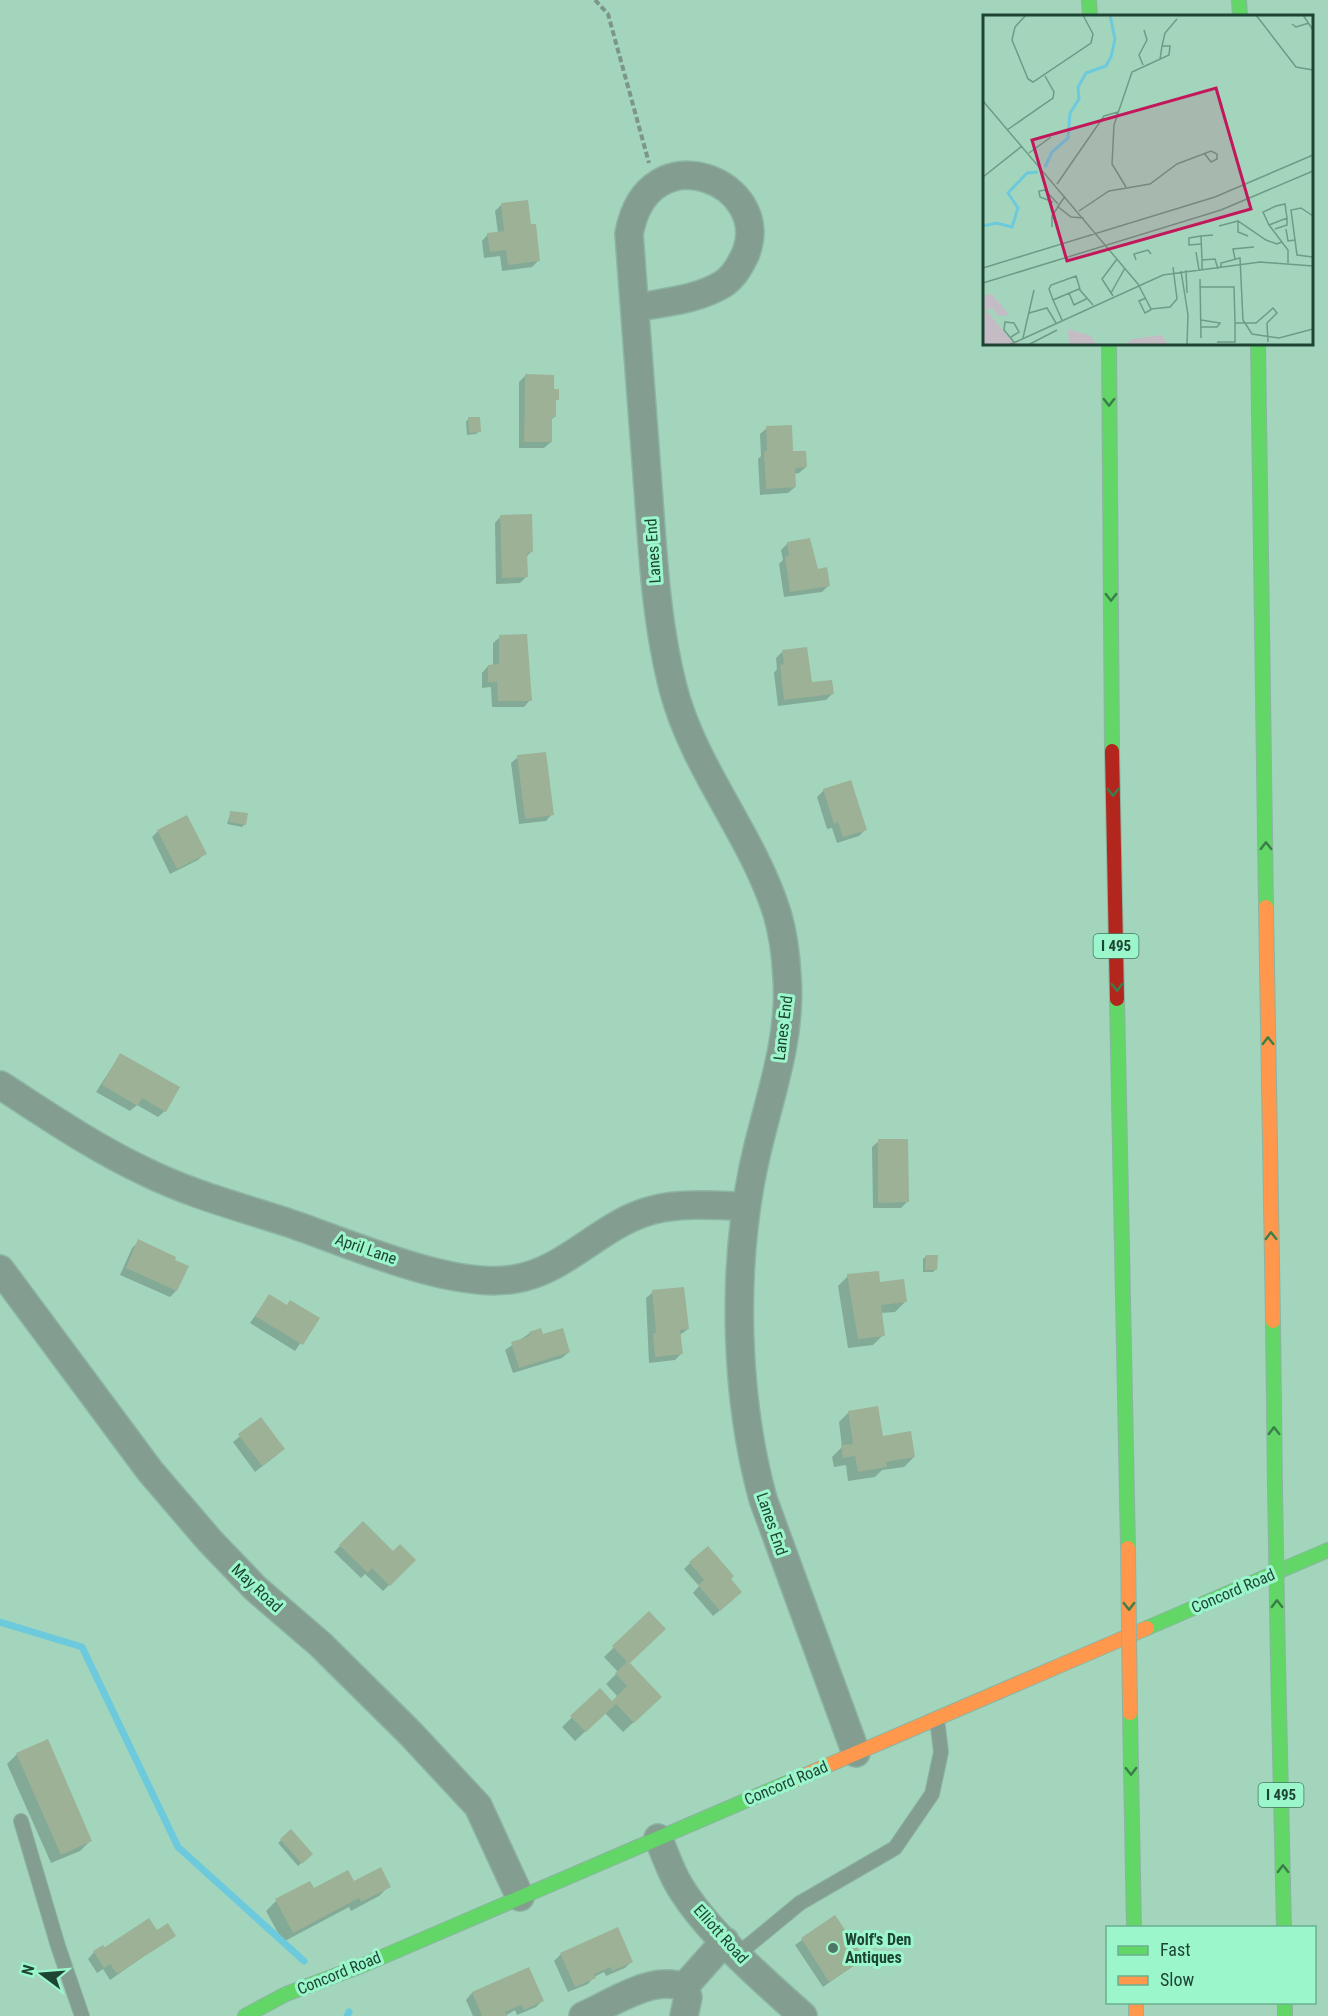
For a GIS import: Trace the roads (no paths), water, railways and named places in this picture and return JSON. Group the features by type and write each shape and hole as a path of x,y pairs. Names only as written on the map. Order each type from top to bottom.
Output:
{"main road":[{"path":"1089,0 1090,15"},
{"path":"1239,0 1240,15"},
{"name":"I 495","path":"1109,345 1111,715 1134,1926"},
{"name":"I 495","path":"1258,345 1275,1490 1284,1926"},
{"name":"Concord Road","path":"245,2016 286,1994 361,1966 1328,1550"}],"street":[{"name":"Lanes End","path":"635,308 689,298 717,287 739,267 747,249 748,228 743,208 731,192 714,180 695,175 674,177 656,185 642,198 633,215 629,234 657,616 673,688 694,747 764,882 777,913 784,946 788,1009 784,1040 746,1206 742,1244 741,1341 754,1465 774,1531 856,1753"},
{"name":"April Lane","path":"0,1085 88,1141 171,1184 422,1268 472,1281 496,1282 542,1272 622,1223 660,1208 681,1205 746,1206"},
{"name":"May Road","path":"0,1269 150,1471 210,1541 255,1588 320,1644 386,1709 478,1806 520,1897"},
{"name":"Elliott Road","path":"658,1838 679,1885 731,1948 803,2016"},
{"path":"684,1987 731,1948"},
{"path":"583,2016 649,1987 672,1983 684,1987 688,1997 684,2016"}],"lane":[{"path":"731,1948 800,1903 895,1848 932,1794 941,1752 937,1719"},
{"path":"21,1821 82,2016"}],"waterway":[{"path":"0,1622 82,1647 178,1847 304,1961"},
{"path":"347,2016 349,2012"}],"place":[{"name":"Wolf's Den Antiques","path":"833,1948"}]}
